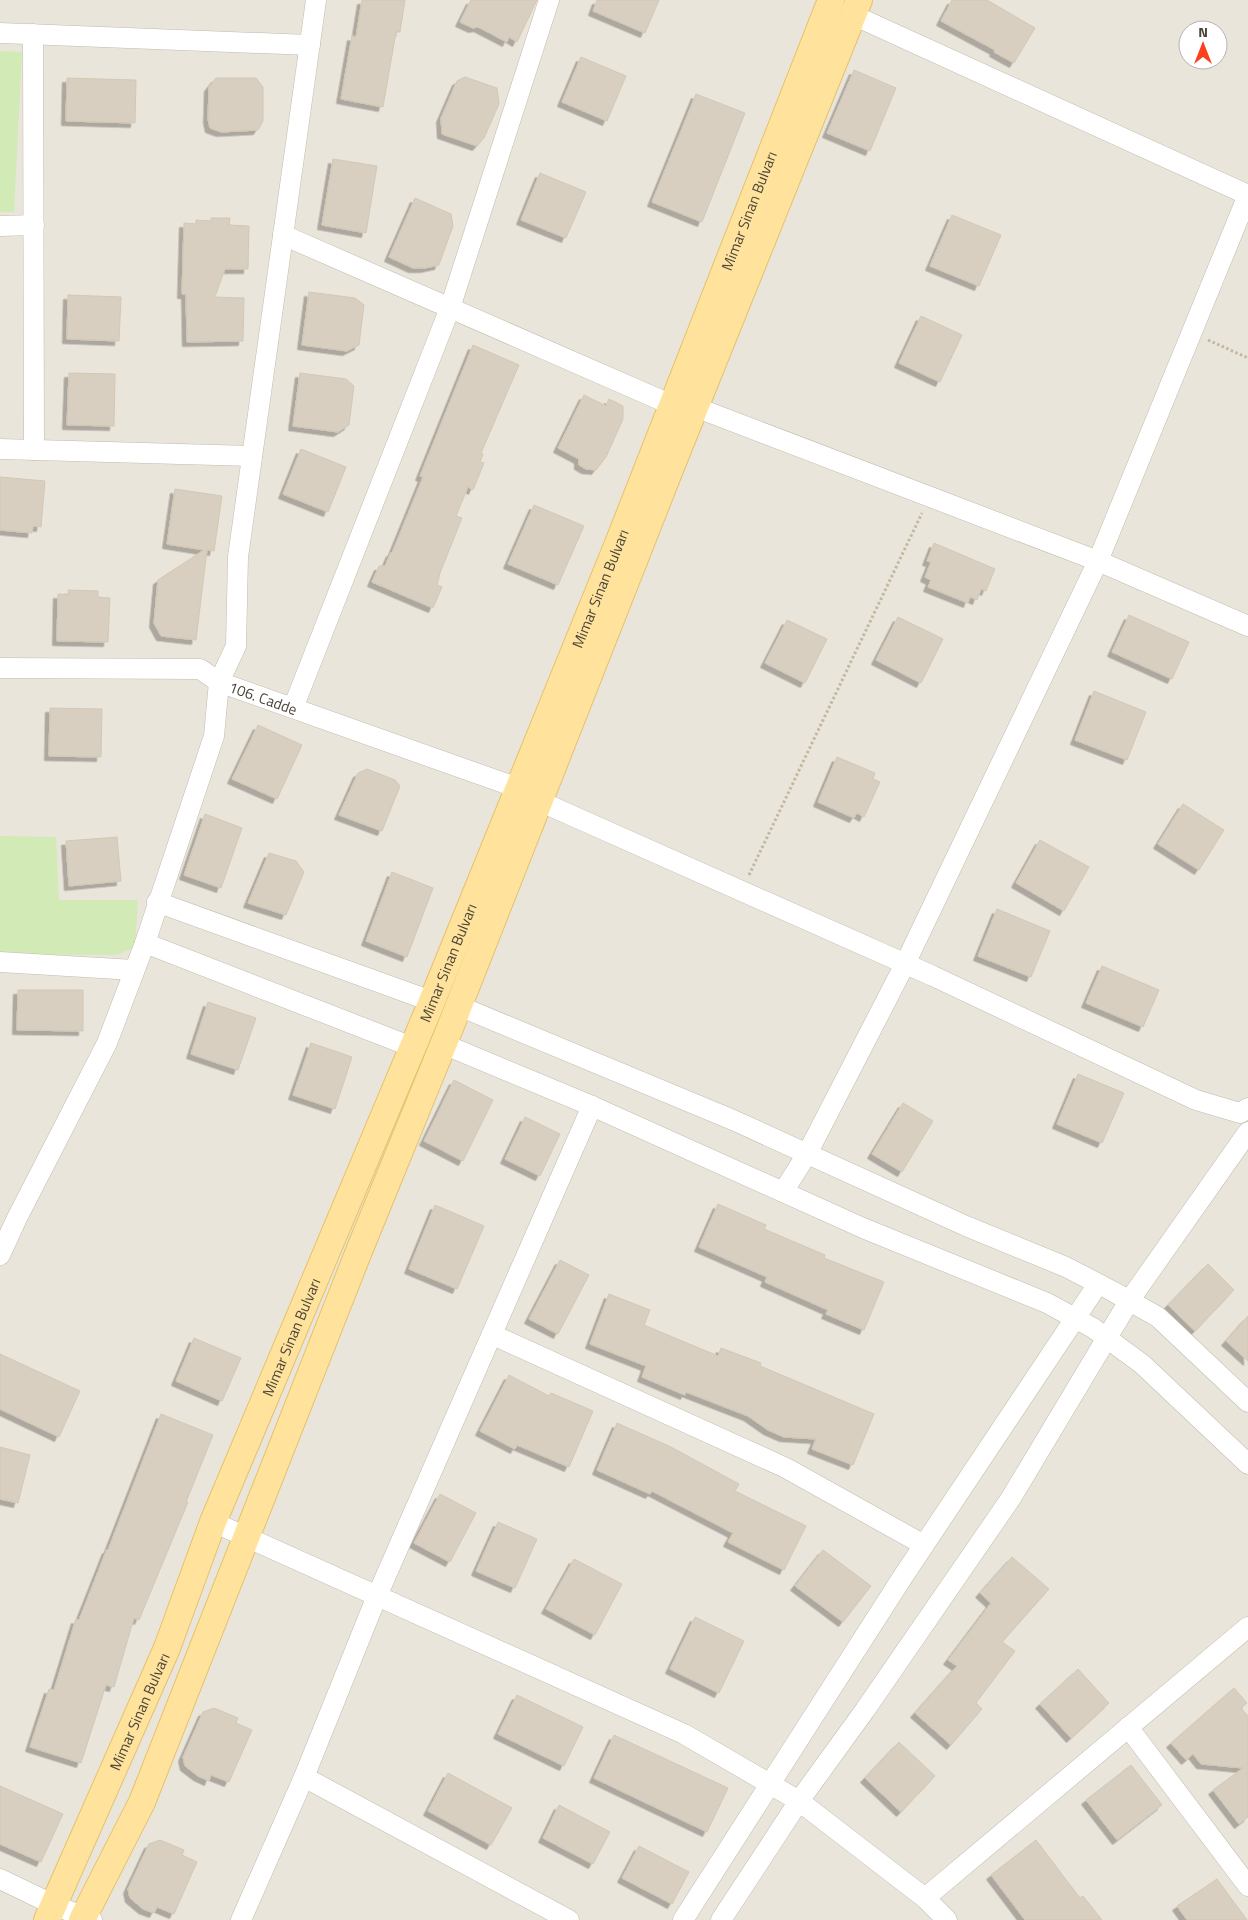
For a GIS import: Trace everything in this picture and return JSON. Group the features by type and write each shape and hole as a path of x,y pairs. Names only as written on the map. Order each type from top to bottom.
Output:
{"main road":[{"name":"Mimar Sinan Bulvarı","path":"684,406 831,0"},
{"name":"Mimar Sinan Bulvarı","path":"86,1919 142,1802 359,1251 459,1006 529,794 615,550 684,406 856,8"},
{"name":"Mimar Sinan Bulvarı","path":"51,1912 167,1648 213,1522 431,1001 529,794"}],"street":[{"path":"0,1255 8,1217 107,1043 144,943 214,736 219,682 236,646 238,557 316,0"},
{"path":"293,708 450,308 550,0"},
{"path":"783,1192 807,1154 905,964 1098,561 1248,195 856,8"},
{"path":"0,33 310,45"},
{"path":"33,34 34,450"},
{"path":"0,226 34,225"},
{"path":"283,235 450,308 684,406 1098,561 1248,626"},
{"path":"0,449 252,456"},
{"name":"106. Cadde","path":"0,668 200,669 219,682 529,794 905,964 1196,1100 1246,1113"},
{"path":"157,902 431,1001"},
{"path":"144,943 412,1047"},
{"path":"0,962 134,970"},
{"path":"459,1006 733,1120 966,1226 1066,1267 1158,1317 1248,1402"},
{"path":"443,1044 592,1106 863,1228 1047,1303 1093,1328 1142,1364 1248,1464"},
{"path":"241,1920 304,1777 378,1596 592,1106"},
{"path":"721,1920 799,1801 865,1710 1005,1506 1129,1301 1248,1132"},
{"path":"683,1920 924,1545 1098,1284"},
{"path":"492,1335 786,1468 924,1545"},
{"path":"213,1522 684,1734 799,1801 925,1898 947,1920"},
{"path":"925,1898 1248,1627"},
{"path":"1128,1727 1248,1886"},
{"path":"304,1777 569,1920"},
{"path":"0,1879 51,1912 86,1919"}],"path":[{"path":"1191,333 1248,358"},
{"path":"741,891 930,497"}],"shaded area":[{"path":"0,0 1248,0 1248,1920 0,1920"}],"green space":[{"path":"0,51 22,52 14,212 0,212"},
{"path":"0,836 56,837 59,900 138,900 135,947 117,955 0,954"}],"building":[{"path":"362,0 405,0 400,32 396,32 383,107 341,99 352,36 356,37"},
{"path":"471,0 537,0 517,42 509,37 507,42 478,27 473,28 460,22"},
{"path":"597,0 659,0 645,33 593,11"},
{"path":"952,0 987,0 1035,28 1014,63 994,52 995,50 941,21"},
{"path":"581,57 626,76 607,121 562,102"},
{"path":"854,70 896,88 870,151 827,133"},
{"path":"465,77 497,88 499,104 484,138 477,146 442,134 441,118 457,81"},
{"path":"67,78 136,80 135,123 66,121"},
{"path":"216,78 256,78 263,87 263,121 258,130 221,132 210,128 208,119 209,87"},
{"path":"696,94 745,113 702,222 652,202"},
{"path":"333,159 377,166 366,233 322,225"},
{"path":"540,173 586,192 566,238 521,220"},
{"path":"415,198 451,214 453,226 439,265 413,268 389,257"},
{"path":"952,215 1001,235 979,286 930,266"},
{"path":"211,218 230,218 229,225 249,226 248,269 225,269 215,297 244,298 243,341 187,342 186,294 182,294 184,223 196,224 196,220 211,221"},
{"path":"309,292 355,298 364,305 359,345 347,351 302,345"},
{"path":"68,295 121,297 119,341 67,339"},
{"path":"921,316 962,335 940,382 899,363"},
{"path":"473,345 519,365 481,453 483,454 480,462 484,463 473,490 468,487 456,516 462,518 440,573 437,585 442,587 433,608 372,582 379,566 385,566 392,553 423,477 420,476"},
{"path":"69,373 115,374 114,426 67,425"},
{"path":"300,373 346,379 354,386 349,425 338,432 293,426"},
{"path":"584,395 606,406 609,399 623,406 623,419 606,457 596,470 586,469 579,465 579,459 558,448"},
{"path":"301,449 346,467 328,512 283,494"},
{"path":"0,477 45,481 41,527 33,526 32,533 0,530"},
{"path":"175,489 222,496 214,551 207,550 196,640 161,636 154,623 158,580 204,550 167,544"},
{"path":"534,505 584,526 558,585 508,564"},
{"path":"934,543 995,569 986,591 981,589 977,600 970,597 968,603 928,587 931,580 925,577 931,562 927,561"},
{"path":"68,590 98,591 98,597 110,598 108,642 57,641 58,594 69,595"},
{"path":"1129,615 1189,642 1172,679 1112,652"},
{"path":"898,617 943,639 921,683 876,660"},
{"path":"787,620 827,639 805,683 765,663"},
{"path":"1094,691 1146,712 1127,760 1075,740"},
{"path":"50,708 102,709 101,757 49,756"},
{"path":"258,725 302,745 277,799 232,779"},
{"path":"837,757 875,773 873,779 880,782 864,817 857,813 854,818 818,802"},
{"path":"367,769 395,780 400,786 382,831 339,815 358,773"},
{"path":"1183,804 1224,830 1199,870 1158,844"},
{"path":"205,814 242,828 221,888 184,875"},
{"path":"117,837 121,881 69,886 66,841"},
{"path":"1040,840 1089,867 1064,911 1016,883"},
{"path":"269,853 296,861 304,872 286,915 248,903"},
{"path":"392,872 433,888 407,957 366,941"},
{"path":"997,909 1050,931 1031,977 978,956"},
{"path":"1102,966 1159,990 1143,1027 1086,1003"},
{"path":"18,990 83,990 83,1031 17,1030"},
{"path":"208,1002 256,1018 238,1070 191,1054"},
{"path":"311,1043 352,1057 335,1109 293,1095"},
{"path":"1078,1074 1124,1093 1102,1143 1057,1124"},
{"path":"454,1080 493,1100 463,1161 424,1141"},
{"path":"903,1103 933,1121 902,1172 872,1154"},
{"path":"525,1117 560,1134 540,1176 505,1159"},
{"path":"718,1204 766,1225 764,1229 825,1255 824,1258 884,1282 864,1330 826,1314 828,1310 765,1282 767,1277 699,1247"},
{"path":"435,1205 484,1226 457,1289 409,1269"},
{"path":"560,1260 589,1275 558,1334 529,1319"},
{"path":"1208,1264 1234,1290 1195,1331 1168,1305"},
{"path":"609,1294 650,1310 644,1325 718,1356 721,1348 761,1363 760,1366 874,1414 853,1465 812,1449 816,1439 784,1437 768,1430 748,1416 686,1392 685,1395 642,1377 646,1366 590,1344"},
{"path":"1248,1316 1248,1361 1226,1341"},
{"path":"194,1338 241,1358 222,1401 176,1381"},
{"path":"0,1354 80,1391 59,1437 0,1409"},
{"path":"509,1375 549,1396 551,1393 593,1411 569,1467 517,1445 515,1449 480,1431"},
{"path":"161,1414 213,1435 186,1502 188,1502 139,1620 134,1618 114,1687 106,1685 81,1763 30,1747 49,1689 54,1690 76,1619 79,1620"},
{"path":"617,1423 671,1447 739,1484 735,1491 806,1526 784,1570 728,1542 733,1533 652,1491 650,1494 597,1470"},
{"path":"0,1447 30,1455 18,1503 0,1499"},
{"path":"440,1494 476,1513 450,1562 414,1543"},
{"path":"498,1522 537,1539 515,1588 476,1571"},
{"path":"823,1550 871,1586 843,1622 795,1586"},
{"path":"1012,1557 1049,1589 1002,1642 1015,1651 976,1703 982,1709 951,1745 915,1713 957,1666 948,1660 991,1603 980,1593"},
{"path":"574,1559 622,1584 595,1635 546,1609"},
{"path":"695,1617 744,1641 719,1693 670,1669"},
{"path":"1078,1669 1109,1703 1071,1738 1040,1704"},
{"path":"1234,1688 1247,1703 1241,1708 1248,1716 1248,1817 1239,1824 1213,1790 1243,1768 1201,1764 1193,1754 1186,1760 1171,1743"},
{"path":"517,1695 583,1727 564,1766 498,1734"},
{"path":"214,1708 238,1718 236,1723 252,1730 229,1782 211,1775 209,1781 198,1776 185,1766 183,1757 203,1712"},
{"path":"614,1735 728,1788 707,1832 594,1778"},
{"path":"899,1742 935,1776 901,1812 865,1778"},
{"path":"1131,1765 1162,1805 1117,1840 1086,1800"},
{"path":"448,1773 512,1808 491,1845 428,1811"},
{"path":"0,1786 63,1814 41,1862 0,1844"},
{"path":"559,1805 610,1832 593,1864 543,1838"},
{"path":"160,1840 184,1850 182,1855 197,1862 174,1914 157,1907 154,1913 143,1909 130,1898 128,1889 149,1844"},
{"path":"1036,1840 1080,1898 1083,1896 1102,1920 1025,1920 991,1875"},
{"path":"639,1846 689,1872 672,1904 622,1878"},
{"path":"1217,1879 1247,1920 1187,1920 1177,1906"}]}
